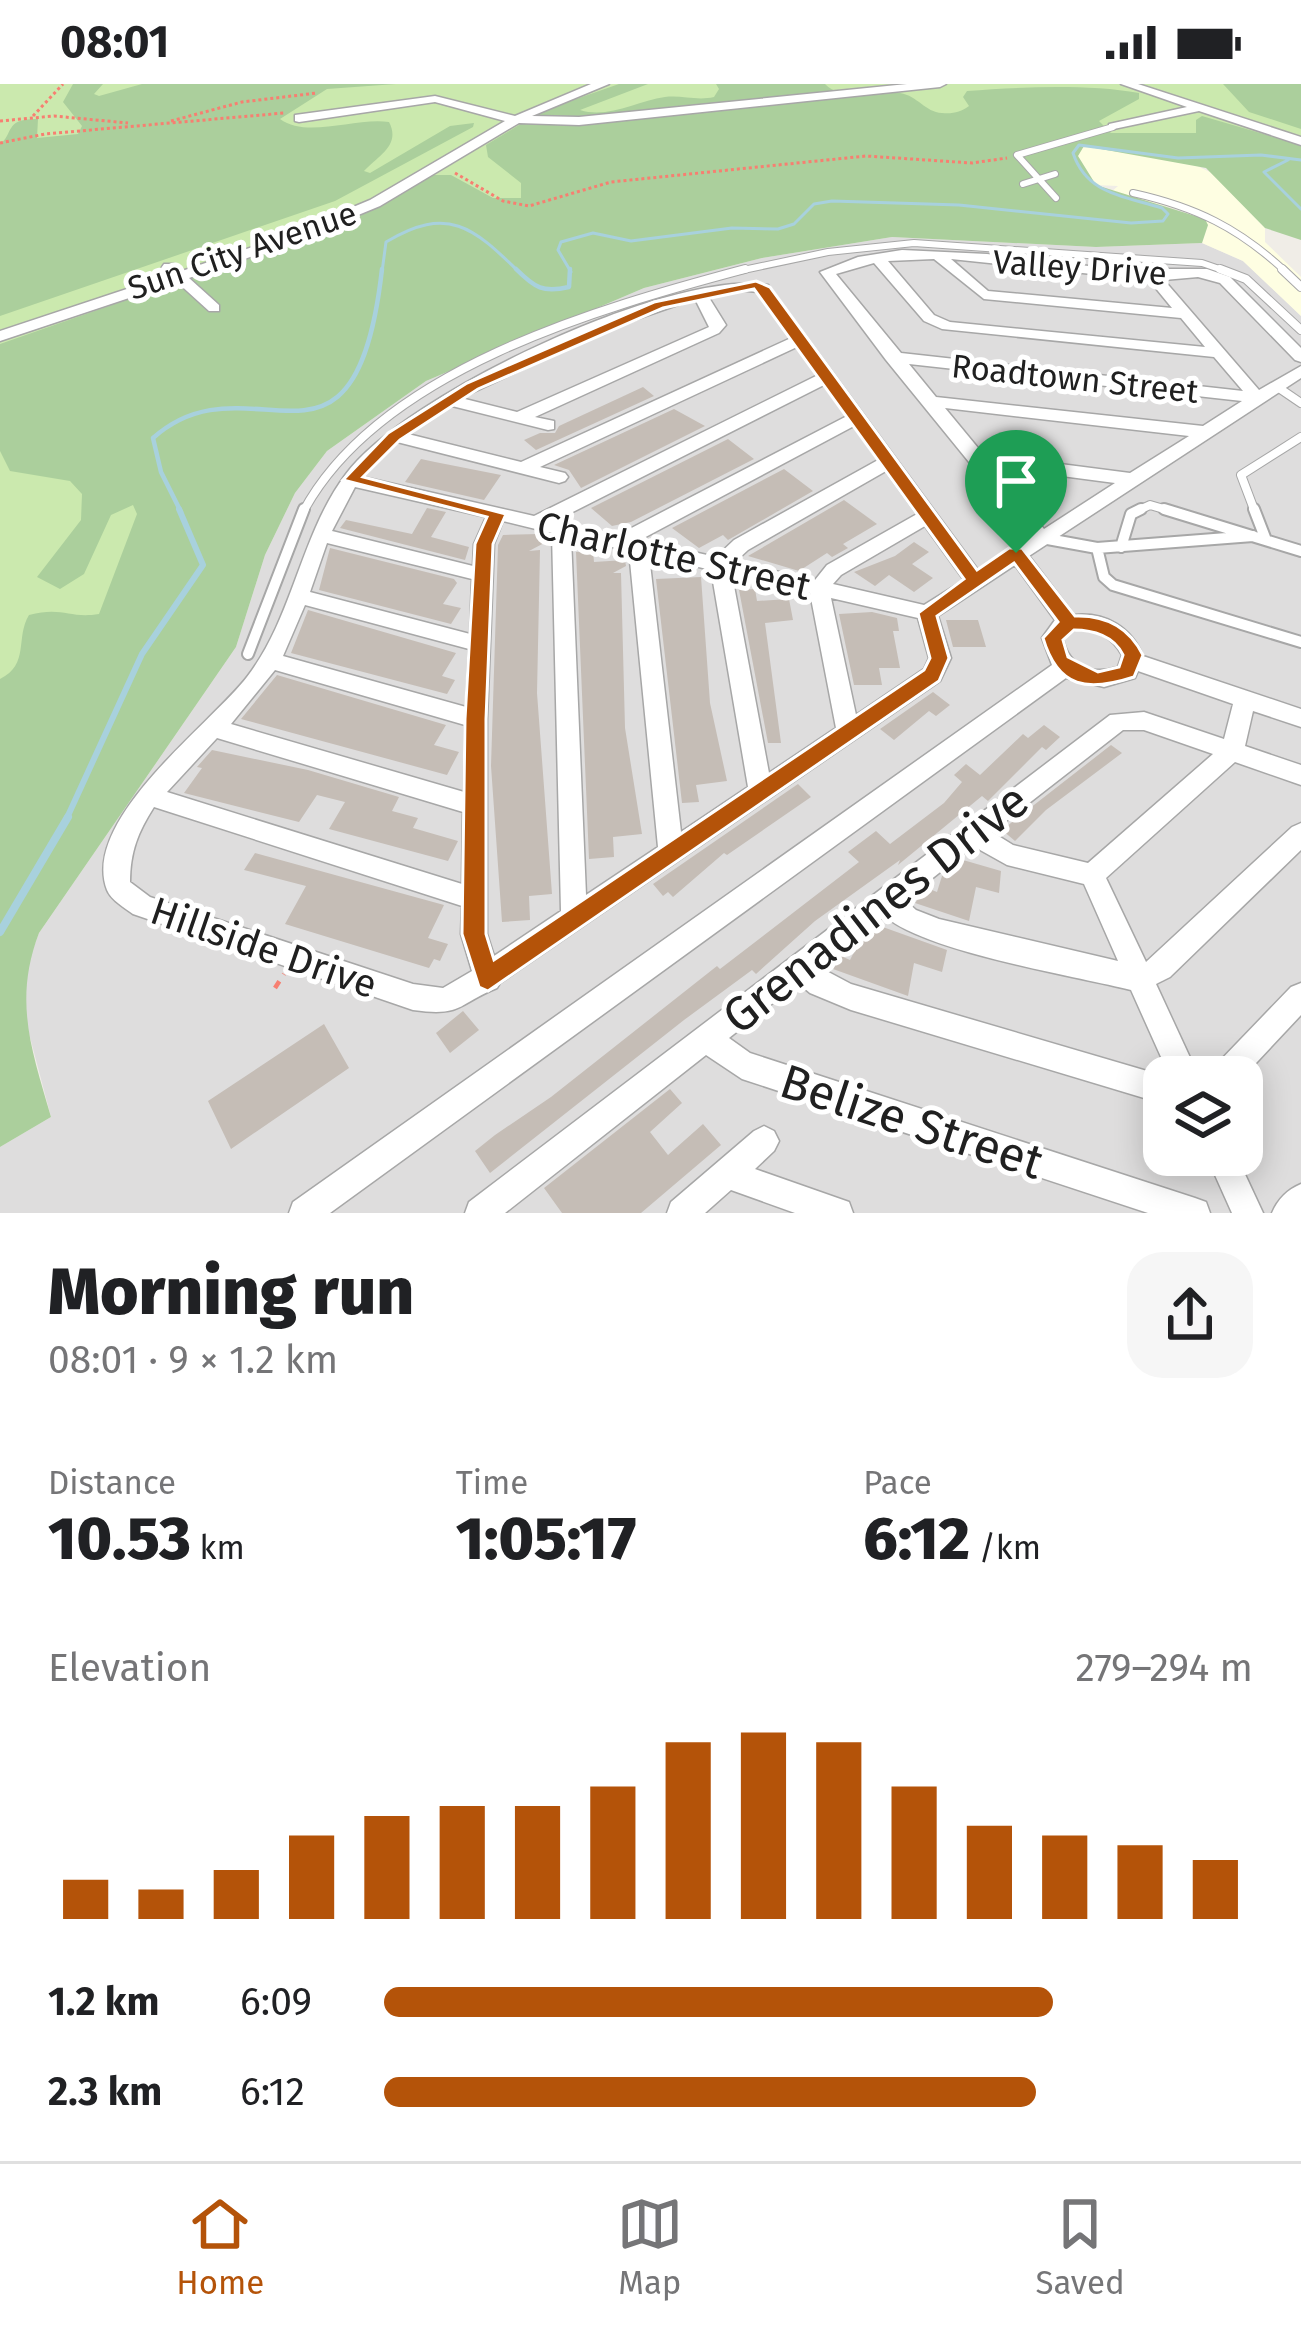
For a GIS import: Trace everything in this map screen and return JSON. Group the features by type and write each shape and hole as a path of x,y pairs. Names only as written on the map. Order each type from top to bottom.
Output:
{"street":[{"name":"Sun City Avenue","path":"0,336 361,199 506,117 580,84"},
{"name":"Sun City Avenue","path":"0,325 326,225 380,201 506,117 603,84"},
{"path":"299,118 441,94 506,117 579,122 837,89 940,84"},
{"path":"1127,84 1301,138"},
{"path":"1147,84 1203,107"},
{"path":"1113,127 1203,107"},
{"path":"940,257 971,289 984,295 1186,314"},
{"name":"Valley Drive","path":"892,357 826,272 879,260 940,257 1154,277 1202,272 1220,276 1301,358"},
{"path":"879,260 929,317 947,326 1220,353"},
{"path":"173,270 214,308"},
{"path":"1154,277 1257,398"},
{"name":"Hillside Drive","path":"488,979 456,997 427,1000 131,901 118,887 116,875 123,841 149,796 216,729 271,661 320,535 351,480 394,436 447,400 637,314 699,293 759,285 801,339"},
{"path":"520,417 714,330 718,325 699,293"},
{"path":"522,468 801,339 975,581"},
{"path":"892,357 1040,537"},
{"name":"Roadtown Street","path":"892,357 1257,398"},
{"path":"497,514 486,532 476,719 476,952 488,979 938,668 927,613 1301,370"},
{"path":"536,523 827,377"},
{"path":"447,400 548,424"},
{"path":"928,400 1204,431"},
{"path":"671,854 629,544 857,418"},
{"path":"394,436 559,477"},
{"path":"976,459 1131,479"},
{"path":"761,792 720,566 741,544 889,462"},
{"name":"Charlotte Street","path":"351,480 927,613"},
{"path":"848,732 819,588 834,570 928,516"},
{"path":"561,529 574,920"},
{"path":"320,535 483,574"},
{"path":"1016,553 1070,623"},
{"path":"298,596 479,644"},
{"path":"1086,621 1113,630 1126,641 1133,661 1122,676 1107,680 1081,676 1065,667 1052,644 1055,633 1070,623 1086,621"},
{"path":"271,661 476,719"},
{"path":"1133,661 1301,718"},
{"path":"304,1213 1065,667"},
{"path":"1092,875 1232,751 1245,699"},
{"name":"Grenadines Drive","path":"480,1213 1126,719 1144,721 1301,776"},
{"path":"216,729 475,805"},
{"path":"149,796 474,899"},
{"path":"972,833 1007,854 1092,875"},
{"path":"886,900 919,924 1139,979 1161,968 1301,834"},
{"path":"1092,875 1175,1056"},
{"path":"799,967 819,983 850,997 1143,1084"},
{"path":"1244,1056 1301,996"},
{"name":"Belize Street","path":"706,1038 742,1066 1195,1213"},
{"path":"682,1213 764,1141"},
{"path":"727,1174 838,1213"},
{"path":"1231,1176 1248,1213"},
{"path":"1287,1213 1301,1199"}],"lane":[{"path":"1056,198 1017,154 1113,127"},
{"path":"1023,184 1055,174"},
{"path":"1133,194 1196,208 1231,222 1301,286"},
{"path":"248,654 262,626 293,525 332,467 385,418 423,392 494,356 691,282 893,244 1179,261 1216,265 1246,279 1301,330"},
{"path":"1276,386 1301,403"},
{"path":"1266,540 1241,475 1246,466 1280,453 1301,437"},
{"path":"1121,547 1131,514 1150,505 1301,551"},
{"path":"1040,537 1096,548 1253,536"},
{"path":"1096,548 1104,577 1131,593 1301,642"}],"path":[{"path":"32,117 63,84"},
{"path":"164,123 242,102 317,93"},
{"path":"0,121 32,117 136,124 278,113 299,118"},
{"path":"0,143 136,124"},
{"path":"438,164 503,201 529,206 611,182 886,154 962,164 1017,154"}],"shaded area":[{"path":"1081,148 1195,165 1212,173 1265,228 1265,242 1301,277 1301,316 1243,261 1202,243 1208,225 1181,210 1111,192 1118,186 1096,185 1078,156"},
{"path":"892,237 1096,247 1202,243 1243,261 1301,316 1301,1213 0,1213 0,1147 51,1117 26,1022 26,968 39,933 236,647 265,555 295,493 327,451 426,381 644,288 762,258"}],"green space":[{"path":"0,84 1301,84 1301,153 1087,142 829,190 155,503 0,883"},
{"path":"73,84 103,84 94,94 99,96 142,84 396,84 327,89 280,119 304,127 389,122 390,143 364,171 370,173 450,126 474,123 335,201 0,316 0,144 15,124 27,119 38,119 37,138 78,134 82,126 63,102"},
{"path":"619,84 648,84 580,110 612,111 665,97 714,97 719,89 716,84 825,84 841,93 900,93 946,113 969,106 963,97 967,91 1076,87 1139,93 1139,99 1099,121 1111,133 1196,133 1196,120 1202,116 1301,145 1301,240 1265,228 1206,168 1084,146 1078,156 1096,185 1205,219 1208,225 1202,243 1096,247 892,237 762,258 644,288 426,381 327,451 295,493 265,555 236,647 39,933 26,1004 32,1048 51,1117 0,1147 0,679 19,658 29,615 99,614 137,514 133,505 111,515 84,574 60,589 37,577 81,520 82,494 70,481 10,471 0,451 0,344 347,223 434,175 451,175 493,198 521,198 521,183 488,157 486,145 542,111"},
{"path":"1223,84 1301,84 1301,129 1249,112"}],"building":[{"path":"643,387 654,396 536,450 524,440 555,433 559,426"},
{"path":"674,409 705,426 581,488 569,470 554,465"},
{"path":"728,439 754,459 631,522 612,526 591,508"},
{"path":"421,459 501,475 484,500 405,482"},
{"path":"784,469 813,491 728,540 723,535 699,548 672,528"},
{"path":"844,500 877,524 843,544 848,548 832,557 827,553 799,571 748,556"},
{"path":"427,508 446,512 431,537 469,547 465,560 340,528 346,520 412,534"},
{"path":"539,534 548,541 529,551 540,550 537,693 552,894 529,896 530,920 502,922 491,766 498,545 503,535"},
{"path":"914,542 929,552 912,564 933,578 914,592 889,575 875,586 854,572 895,556"},
{"path":"330,548 454,579 457,583 443,604 461,608 451,624 319,590"},
{"path":"593,551 594,562 625,560 626,566 613,573 621,573 625,728 642,834 613,837 614,857 589,859 576,552"},
{"path":"701,577 710,703 727,781 696,785 699,802 682,803 656,579"},
{"path":"755,589 757,601 789,599 793,620 765,623 781,743 768,743 739,590"},
{"path":"308,610 456,653 442,676 455,680 447,694 291,653"},
{"path":"872,612 897,618 899,631 893,631 900,668 879,668 882,685 854,685 839,614"},
{"path":"946,620 978,620 986,647 953,647"},
{"path":"277,675 446,725 434,745 459,752 447,775 241,719"},
{"path":"933,692 950,705 936,716 929,711 894,740 880,729"},
{"path":"1044,725 1060,737 1046,750 1042,747 988,801 982,796 898,865 900,860 815,921 756,974 752,970 684,1020 490,1173 475,1151 859,862 848,852 876,831 890,844 944,803 962,782 954,775 966,764 980,775 1023,734 1028,738"},
{"path":"1111,745 1122,753 1046,810 1015,841 1002,830"},
{"path":"212,750 308,770 399,797 392,811 418,818 413,828 458,841 448,861 329,829 345,802 317,795 299,822 184,793"},
{"path":"798,784 811,797 724,853 673,897 668,892 663,896 653,884"},
{"path":"255,853 444,905 428,938 448,944 440,961 434,959 429,968 285,924 306,886 244,870"},
{"path":"963,860 1001,871 999,893 976,887 969,921 915,903 927,888 937,892 942,876"},
{"path":"880,926 947,950 942,972 914,963 908,996 833,969 841,956 850,960 859,942"},
{"path":"463,1011 479,1030 450,1053 436,1033"},
{"path":"324,1024 349,1068 231,1149 208,1101"},
{"path":"670,1089 682,1103 650,1132 668,1155 703,1124 721,1145 641,1213 562,1213 544,1188"}],"waterway":[{"path":"570,270 558,250 561,242 593,233 631,241 732,228 778,229 794,224 814,204 832,201 959,205 1131,223 1163,221 1168,214 1162,208 1109,192 1088,178 1073,153 1079,145 1178,158 1261,155 1301,160"},
{"path":"1288,160 1264,172 1301,209"},
{"path":"382,272 386,242 443,223 473,233 519,272"},
{"path":"181,512 161,472 153,438 190,415 227,408 294,411 324,405 349,385 368,342 382,269"},
{"path":"516,269 546,289 569,287 570,270"},
{"path":"66,820 142,654 203,565 179,509"},
{"path":"0,932 68,817"}],"route":[{"path":"1016,553 975,581 765,290 756,285 658,304 472,386 394,436 351,480 497,514 484,544 476,719 474,934 488,979 932,675 940,658 927,613 975,581 1016,553 1070,623 1096,622 1126,641 1133,655 1127,672 1098,680 1081,676 1060,662 1052,638 1070,623 1016,553"}]}
